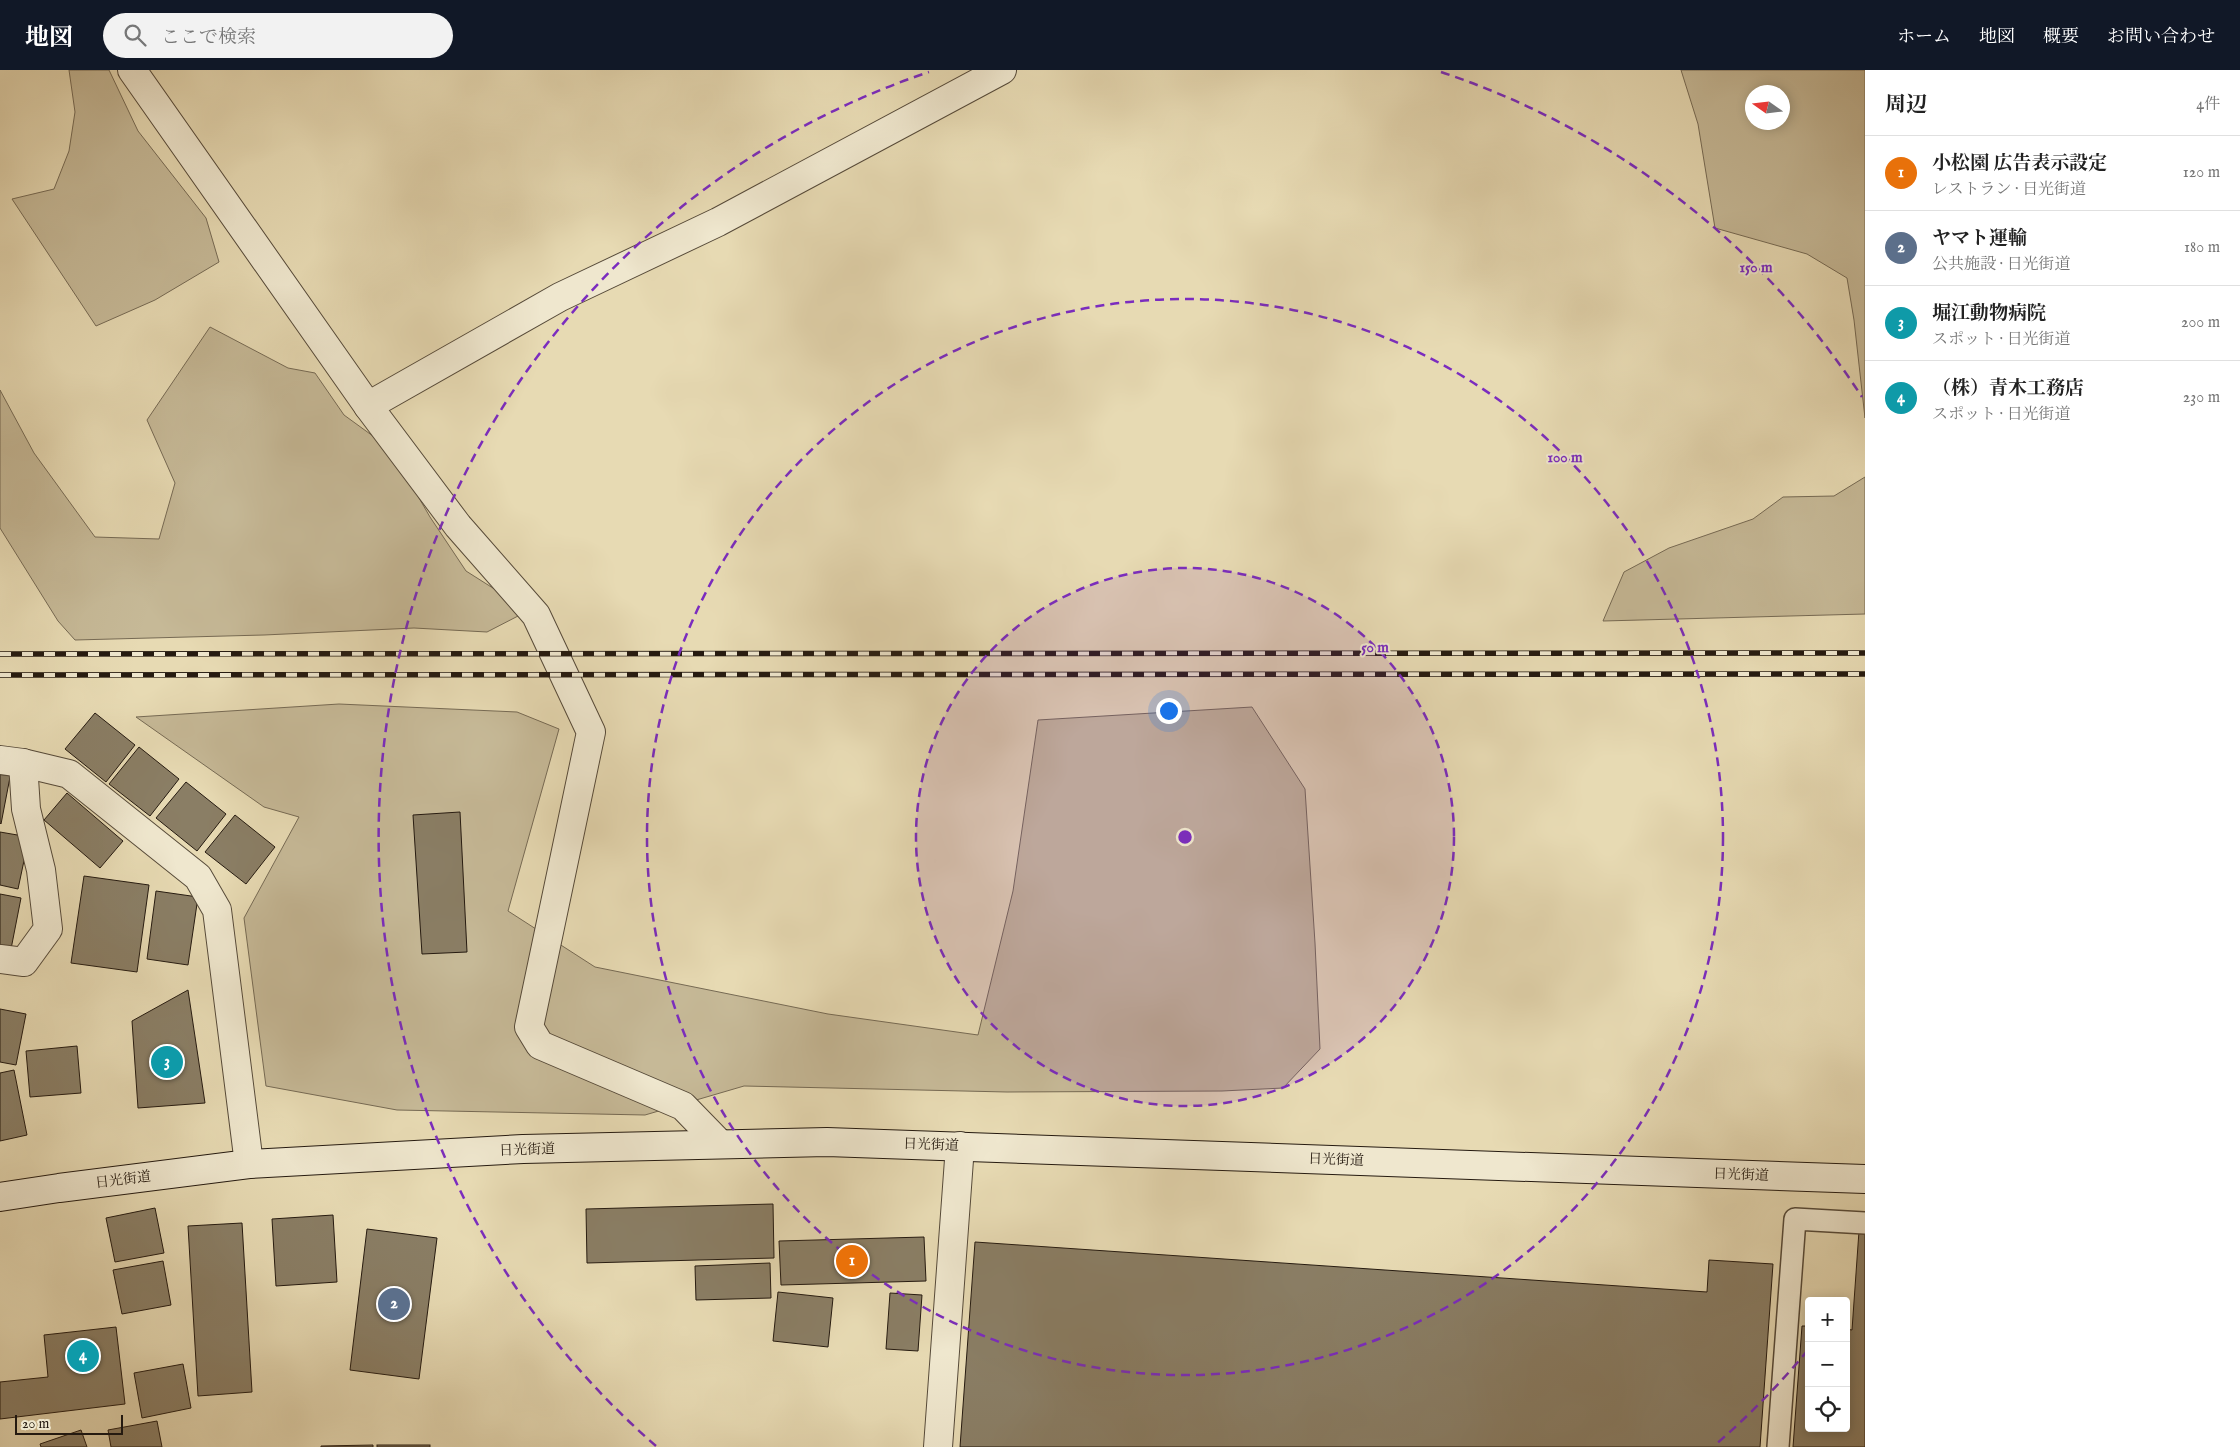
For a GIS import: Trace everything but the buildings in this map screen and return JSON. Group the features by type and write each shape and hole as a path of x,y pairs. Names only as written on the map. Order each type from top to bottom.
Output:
{"street":[{"path":"132,70 368,406 458,526 536,615 591,732 528,1027 540,1045 683,1106 720,1144"},
{"path":"368,406 560,297 718,222 1002,70"},
{"path":"0,959 24,962 48,929 42,870 12,761 69,774 198,877 217,910 249,1164"},
{"name":"日光街道","path":"0,1197 249,1164 523,1149 827,1142 1865,1179"},
{"path":"938,1447 960,1146"}],"lane":[{"path":"1778,1447 1795,1220 1865,1223"}],"shaded area":[{"path":"69,70 109,70 138,131 206,218 219,262 155,300 96,326 12,199 54,189 69,151 75,112"},
{"path":"1681,70 1865,70 1865,418 1854,320 1847,278 1807,254 1715,228 1698,124"},
{"path":"210,327 288,368 315,373 344,415 377,439 404,472 430,517 466,571 496,590 520,615 487,632 414,628 264,635 75,640 58,621 0,528 0,390 34,453 95,537 159,539 175,483 147,420"},
{"path":"1865,477 1865,614 1603,621 1624,572 1669,548 1753,519 1783,497 1834,496"},
{"path":"339,704 517,712 559,729 508,911 595,967 828,1014 978,1035 1013,891 1038,720 1252,707 1305,789 1320,1049 1283,1088 1222,1091 1007,1092 744,1086 645,1115 397,1110 266,1086 244,918 299,817 264,807 136,717"}],"railway":[{"path":"0,654 1865,653"},
{"path":"0,675 1865,674"}],"place":[{"name":"堀江動物病院","path":"167,1062"},
{"name":"小松園 広告表示設定","path":"852,1261"},
{"name":"ヤマト運輸","path":"394,1304"},
{"name":"（株）青木工務店","path":"83,1356"}]}
